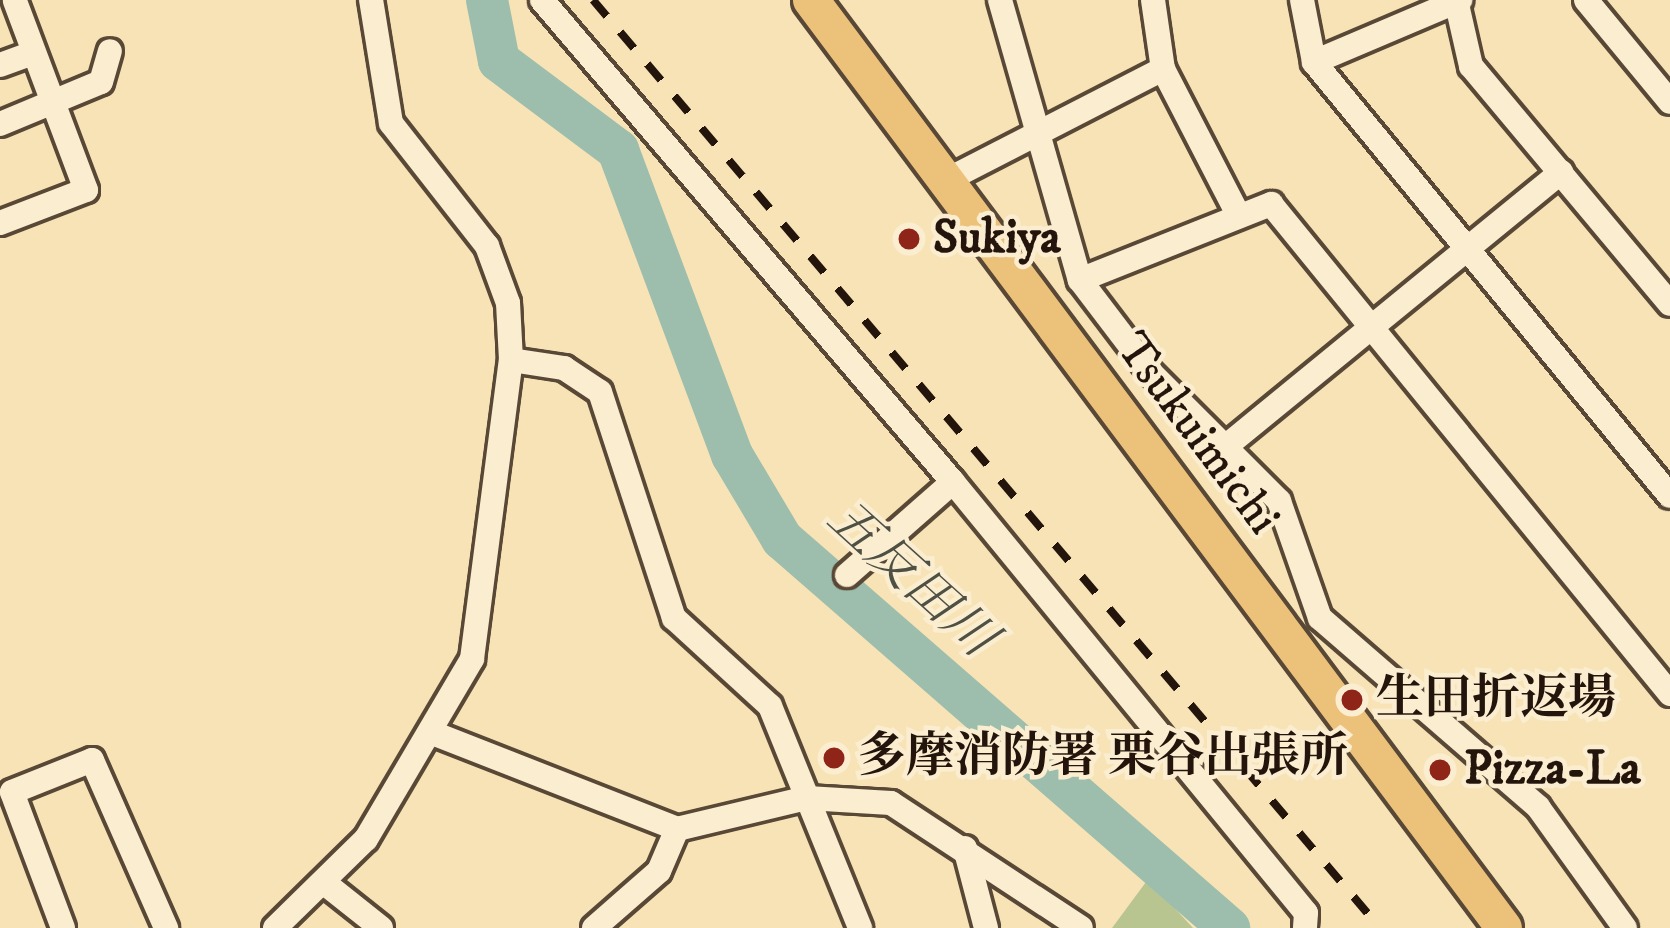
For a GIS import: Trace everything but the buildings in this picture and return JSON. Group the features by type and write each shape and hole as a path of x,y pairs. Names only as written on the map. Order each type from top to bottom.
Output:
{"main road":[{"name":"Tsukuimichi","path":"811,0 1504,928"}],"street":[{"path":"275,928 327,886 430,732 472,658 511,360 508,303 488,246 391,123 371,0"},
{"path":"542,0 952,482 1306,913 1305,928"},
{"path":"1000,0 1031,134 1080,280 1149,371 1230,443 1292,522 1320,617 1538,807 1624,928"},
{"path":"1154,0 1163,69 1239,216"},
{"path":"1302,0 1314,62 1670,496"},
{"path":"1314,62 1457,0 1471,66 1670,304"},
{"path":"1586,0 1670,102"},
{"path":"0,223 86,190 15,1"},
{"path":"0,124 101,82 110,51"},
{"path":"0,65 33,52"},
{"path":"947,180 1163,69"},
{"path":"1230,443 1372,332 1561,172"},
{"path":"1080,280 1271,204 1670,694"},
{"path":"511,360 564,368 600,392 674,618 770,706 860,928"},
{"path":"847,574 952,482"},
{"path":"430,732 676,829 808,798 891,803 1081,928"},
{"path":"63,928 12,792 92,760 166,928"},
{"path":"594,928 659,872 676,829"},
{"path":"965,848 986,928"},
{"path":"327,886 381,928"}],"green space":[{"path":"1146,882 1169,902 1193,928 1112,928"}],"waterway":[{"name":"五反田川","path":"487,0 499,61 618,150 732,455 782,539 1229,928"}],"railway":[{"path":"593,0 1380,928"}],"place":[{"name":"Sukiya","path":"909,239"},
{"name":"生田折返場","path":"1352,700"},
{"name":"多摩消防署 栗谷出張所","path":"834,758"},
{"name":"Pizza-La","path":"1440,770"}]}
